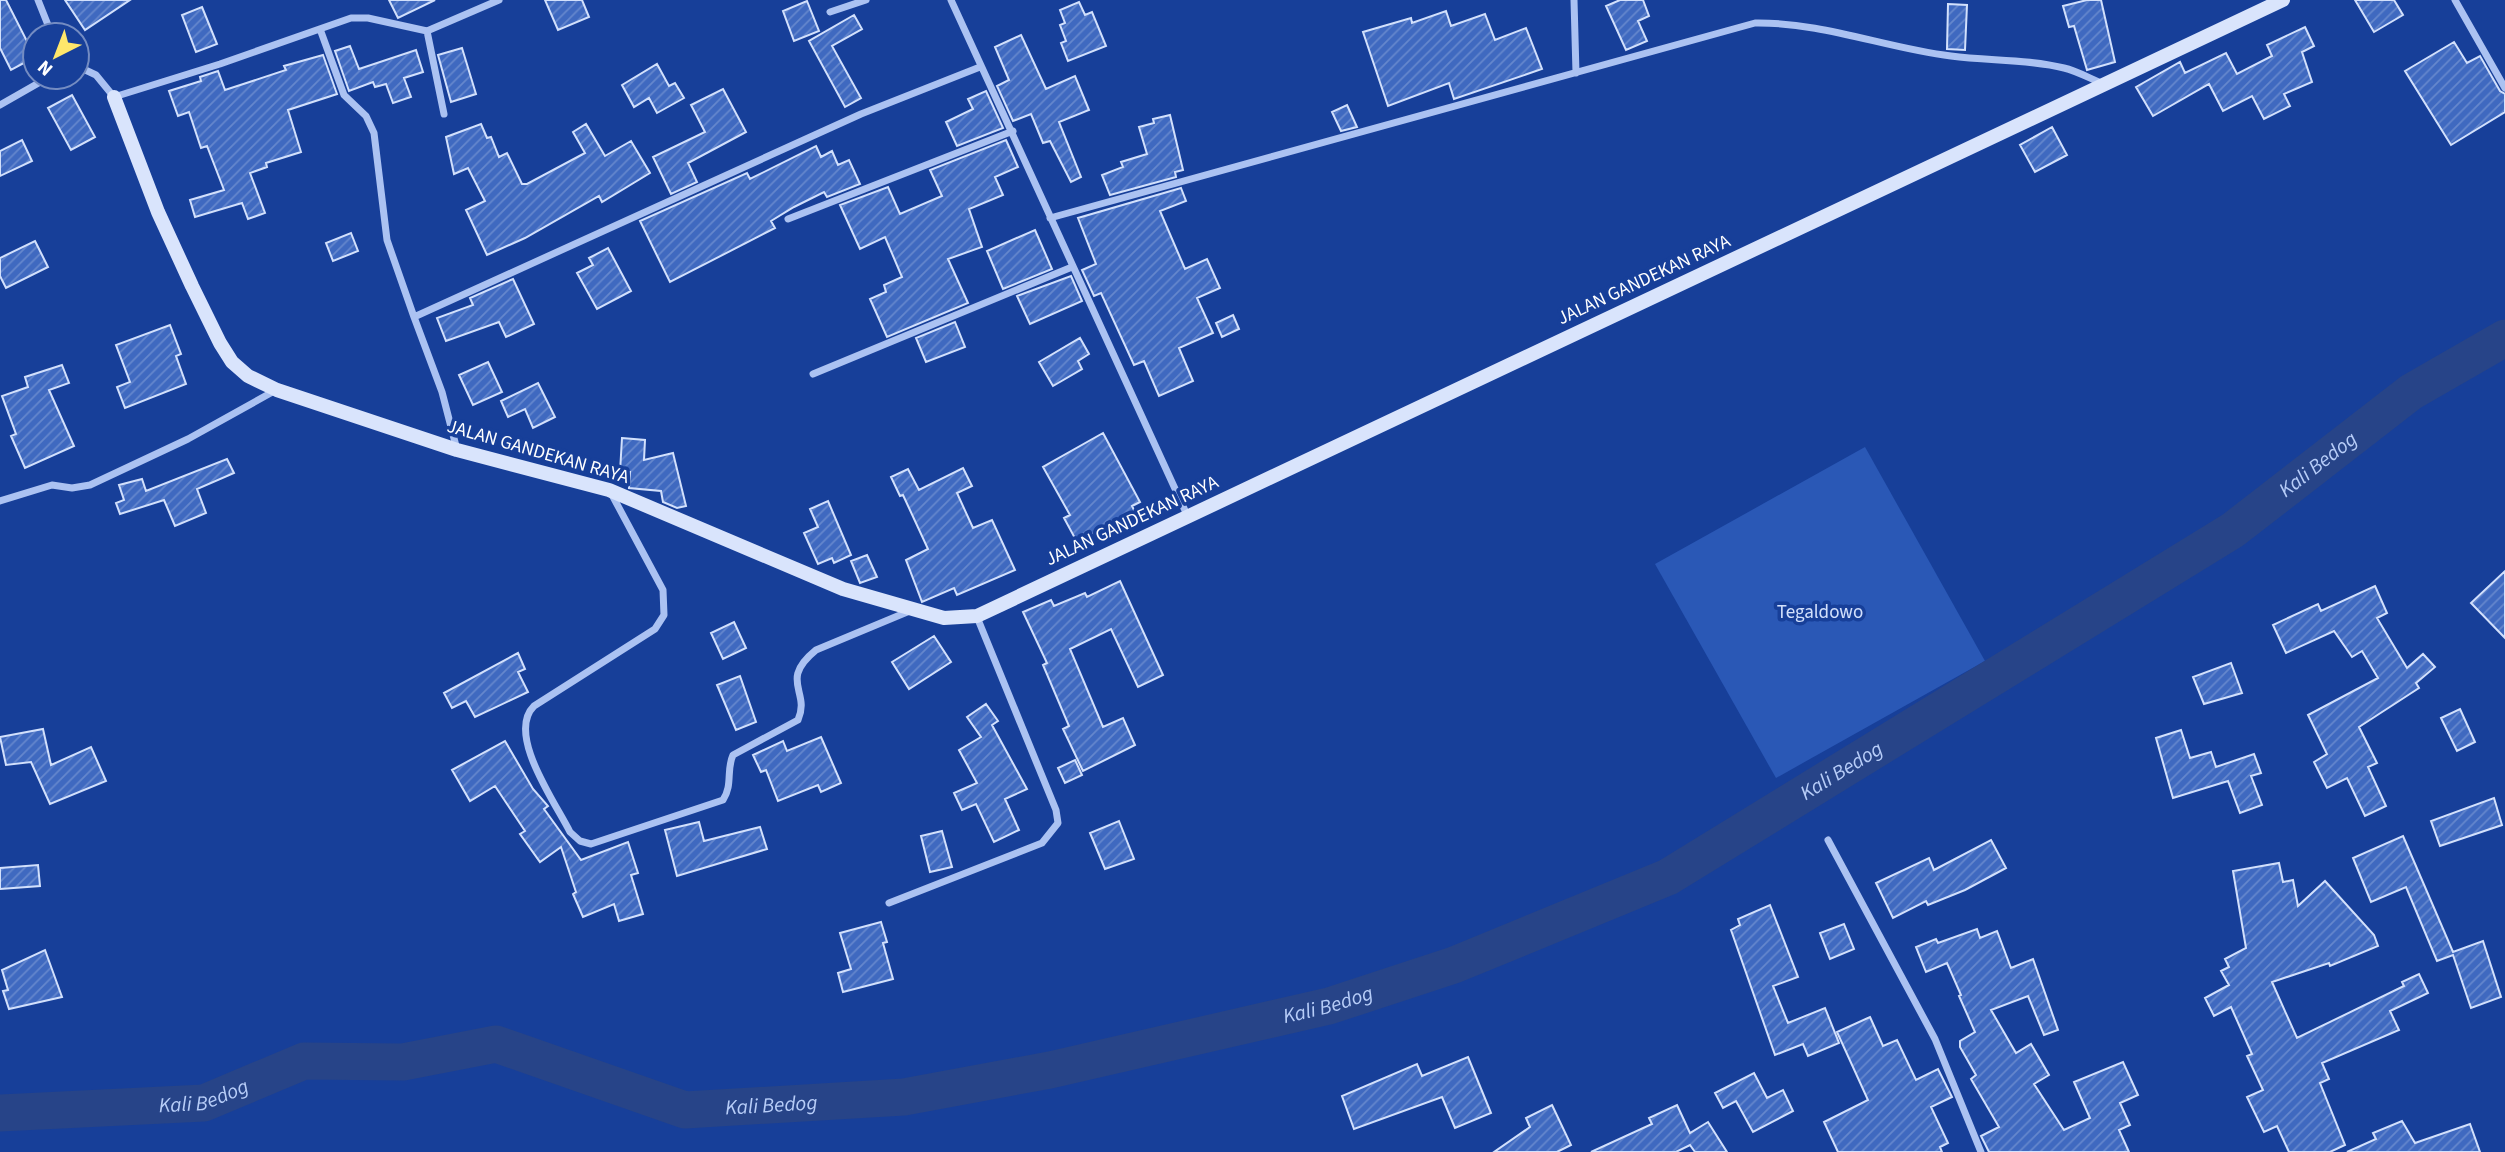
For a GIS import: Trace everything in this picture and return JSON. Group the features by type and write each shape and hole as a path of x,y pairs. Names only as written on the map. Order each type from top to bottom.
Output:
{"street":[{"path":"38,0 46,21"},
{"path":"91,73 114,96 351,18 368,18 427,31 499,0"},
{"path":"830,12 866,0"},
{"path":"951,0 1188,517"},
{"path":"1574,0 1576,73"},
{"name":"JALAN GANDEKAN RAYA","path":"114,96 158,212 220,343 232,362 248,376 277,390 457,450 609,490 843,589 944,618 977,616 2283,0"},
{"path":"2455,0 2505,88"},
{"path":"1050,218 1755,23 1783,22 1848,33 1951,56 2004,59 2066,68 2106,85"},
{"path":"320,29 344,95 366,116 374,133 387,240 442,392 457,450"},
{"path":"427,31 444,114"},
{"path":"414,317 861,114 980,67"},
{"path":"0,105 24,91"},
{"path":"788,219 1013,131"},
{"path":"813,374 1072,267"},
{"path":"0,501 52,485 72,488 90,485 188,439 277,390"},
{"path":"609,490 663,590 664,615 655,629 534,706 528,712 523,728 527,747 570,832 580,841 591,844 723,800 730,787 730,762 733,755 798,720 802,712 796,684 804,660 816,650 913,610"},
{"path":"889,903 1042,843 1058,823 1056,810 977,616"},
{"path":"1828,840 1935,1039 1981,1152"}],"green space":[{"name":"Tegaldowo","path":"1865,447 1985,661 1776,778 1655,564"}],"building":[{"path":"0,0 6,0 21,29 21,65 11,70 0,48"},
{"path":"65,0 130,0 91,26 91,21 79,21"},
{"path":"389,0 435,0 398,18"},
{"path":"545,0 582,0 589,17 558,30"},
{"path":"1620,0 1643,0 1649,16 1638,21 1647,41 1626,50 1606,6"},
{"path":"2087,0 2101,0 2115,62 2087,70 2074,26 2069,27 2063,6"},
{"path":"2355,0 2394,0 2403,15 2374,32"},
{"path":"807,1 819,31 794,41 783,11"},
{"path":"1079,2 1085,15 1092,12 1106,46 1068,61 1061,43 1066,41 1060,25 1065,23 1060,10"},
{"path":"1948,4 1967,5 1965,50 1947,49"},
{"path":"202,7 217,44 196,52 182,15"},
{"path":"1446,11 1451,26 1485,14 1495,40 1526,28 1542,69 1454,99 1449,83 1388,106 1363,32 1411,18 1412,23"},
{"path":"854,15 862,29 832,46 861,98 845,107 809,41"},
{"path":"2305,27 2314,46 2302,52 2312,82 2284,94 2290,106 2264,119 2252,96 2223,111 2209,84 2153,116 2136,87 2180,62 2185,73 2226,53 2237,74 2272,56 2267,45"},
{"path":"1021,35 1046,89 1075,76 1089,110 1059,122 1081,177 1071,182 1050,141 1043,143 1031,114 1013,121 997,86 1009,80 995,47"},
{"path":"2454,42 2467,63 2480,56 2500,91 2505,94 2505,112 2451,145 2405,71"},
{"path":"350,46 359,69 416,50 423,72 404,78 411,97 393,103 386,84 375,87 373,82 349,91 335,51"},
{"path":"462,48 476,94 451,102 438,55"},
{"path":"323,55 337,94 288,110 301,152 266,163 267,167 250,173 265,213 248,219 242,203 195,217 190,200 224,190 207,146 201,148 189,112 178,116 169,91 201,81 200,77 218,71 225,90 286,70 284,66"},
{"path":"657,64 669,86 675,83 684,98 657,113 649,98 634,107 622,85"},
{"path":"723,89 746,132 688,163 697,182 671,194 653,157 705,132 691,105"},
{"path":"986,91 1003,128 957,146 946,122 973,109 968,99"},
{"path":"72,95 95,137 71,150 48,108"},
{"path":"1347,105 1357,127 1341,131 1332,112"},
{"path":"1170,115 1183,170 1175,172 1176,177 1110,195 1102,175 1123,167 1121,162 1147,154 1139,127 1154,123 1153,119"},
{"path":"481,124 487,138 491,137 499,157 507,153 522,184 527,184 585,153 573,132 586,124 605,156 631,141 650,173 602,202 599,196 525,238 487,255 466,210 485,201 468,168 454,174 446,137"},
{"path":"2052,127 2067,155 2035,172 2020,145"},
{"path":"22,140 32,161 0,176 0,151"},
{"path":"1006,140 1018,167 995,177 1003,195 969,209 982,247 948,259 968,303 887,337 870,299 886,292 884,285 902,277 885,237 860,249 840,205 888,187 900,214 942,196 930,170"},
{"path":"816,146 821,157 832,151 838,165 849,160 860,184 827,197 824,192 794,207 771,221 775,228 670,282 640,221 747,173 750,179"},
{"path":"1181,188 1186,201 1160,211 1185,269 1207,259 1220,288 1197,298 1213,333 1179,348 1193,381 1159,396 1144,361 1134,365 1101,293 1094,296 1082,270 1096,264 1078,218"},
{"path":"1035,230 1052,269 1003,289 987,251"},
{"path":"351,233 358,251 333,261 326,243"},
{"path":"35,241 48,267 6,288 0,276 0,258"},
{"path":"608,248 631,291 597,309 577,273 593,265 589,258"},
{"path":"1071,276 1082,301 1030,324 1017,296"},
{"path":"513,279 534,324 506,337 499,322 446,341 437,318 473,305 470,298"},
{"path":"1233,315 1239,329 1222,337 1216,323"},
{"path":"955,322 965,347 926,362 916,338"},
{"path":"170,325 181,354 176,356 186,384 125,408 117,387 130,382 116,345"},
{"path":"1080,338 1089,354 1078,361 1082,369 1053,386 1039,362"},
{"path":"488,362 502,392 473,405 459,375"},
{"path":"62,365 69,383 49,390 74,446 25,468 11,436 16,434 2,396 28,387 25,377"},
{"path":"538,383 555,417 533,428 525,409 508,417 501,401"},
{"path":"1103,433 1140,502 1132,506 1138,518 1102,537 1098,531 1077,542 1064,518 1070,515 1043,467"},
{"path":"622,438 645,440 644,460 673,453 686,506 677,508 663,502 661,491 629,488 630,472 620,472"},
{"path":"227,459 234,473 197,489 206,513 175,526 164,500 120,514 116,503 124,500 119,485 142,479 146,491"},
{"path":"963,468 972,486 957,493 973,528 992,520 1015,570 957,595 954,588 922,602 906,560 928,549 903,495 900,496 891,477 908,469 919,490"},
{"path":"828,501 851,555 834,563 832,558 818,564 804,533 818,527 810,509"},
{"path":"867,555 877,577 860,583 851,561"},
{"path":"2505,571 2505,638 2471,603"},
{"path":"1120,581 1163,675 1138,687 1111,629 1070,649 1103,727 1123,718 1135,745 1083,771 1063,729 1069,726 1043,665 1047,663 1023,612 1051,600 1054,606 1085,593 1087,597"},
{"path":"2375,586 2387,613 2377,618 2407,668 2423,654 2435,667 2416,683 2419,688 2359,727 2377,763 2368,767 2386,806 2365,816 2347,778 2327,788 2314,762 2327,754 2308,715 2378,678 2362,651 2352,657 2334,631 2286,653 2273,625 2318,604 2321,611"},
{"path":"734,622 746,648 723,659 711,633"},
{"path":"934,636 951,662 909,689 892,662"},
{"path":"518,653 525,669 518,672 528,692 475,717 466,701 452,708 444,693"},
{"path":"2231,663 2242,693 2204,704 2193,677"},
{"path":"740,676 756,722 736,730 717,685"},
{"path":"986,704 998,721 992,725 1027,789 1005,799 1019,830 994,842 976,804 962,810 954,793 977,783 959,750 981,737 967,717"},
{"path":"2460,709 2475,742 2457,751 2441,718"},
{"path":"43,729 51,765 91,747 106,781 50,804 31,762 6,765 0,737"},
{"path":"2181,730 2190,758 2211,752 2216,767 2254,754 2261,773 2251,776 2262,805 2240,813 2228,781 2173,798 2156,738"},
{"path":"821,737 841,783 821,792 818,785 778,801 766,770 761,772 753,755 783,741 787,751"},
{"path":"505,741 533,789 548,806 544,809 581,860 628,842 638,873 631,875 643,914 619,921 614,904 583,917 573,894 576,892 561,847 540,862 520,834 525,831 495,786 470,801 452,770"},
{"path":"1075,760 1082,775 1065,783 1058,768"},
{"path":"2494,798 2502,825 2440,846 2431,821"},
{"path":"1119,821 1134,859 1105,869 1090,833"},
{"path":"699,822 704,841 760,827 767,849 677,876 665,830"},
{"path":"942,831 952,867 930,872 921,836"},
{"path":"2403,836 2453,952 2483,941 2501,997 2471,1008 2453,955 2437,961 2406,887 2371,902 2353,858"},
{"path":"1991,840 2006,868 1965,890 1928,905 1926,901 1893,918 1876,883 1929,858 1934,870"},
{"path":"2279,863 2283,882 2293,880 2298,906 2325,881 2374,935 2378,946 2330,966 2329,963 2272,982 2297,1038 2404,986 2402,982 2419,974 2428,993 2390,1011 2399,1030 2322,1063 2329,1079 2320,1083 2345,1145 2330,1152 2289,1152 2277,1126 2264,1132 2247,1097 2263,1090 2247,1056 2252,1054 2231,1007 2214,1016 2205,998 2229,985 2221,971 2229,967 2225,959 2246,948 2233,871"},
{"path":"38,865 40,886 0,889 0,868"},
{"path":"1770,905 1798,977 1773,986 1788,1023 1825,1008 1839,1043 1808,1056 1803,1044 1775,1055 1731,930 1740,925 1738,919"},
{"path":"881,922 887,942 883,943 893,979 843,992 838,973 851,969 840,933"},
{"path":"1844,924 1854,949 1830,959 1820,933"},
{"path":"1977,929 1980,938 1997,931 2011,968 2033,959 2058,1030 2044,1035 2028,996 1991,1010 2016,1053 2031,1044 2049,1075 2034,1084 2064,1130 2090,1118 2074,1082 2123,1062 2138,1095 2120,1103 2130,1125 2119,1130 2129,1152 1989,1152 1981,1136 1999,1127 1971,1079 1976,1075 1960,1047 1960,1041 1975,1032 1947,963 1926,972 1916,947 1936,939 1938,943"},
{"path":"45,950 62,997 9,1009 3,991 8,990 2,970"},
{"path":"1870,1017 1883,1046 1897,1040 1916,1080 1938,1069 1952,1097 1931,1107 1948,1143 1940,1147 1942,1152 1838,1152 1824,1122 1868,1100 1837,1032"},
{"path":"1468,1057 1491,1113 1455,1128 1442,1097 1354,1129 1342,1096 1417,1064 1422,1076"},
{"path":"1754,1073 1767,1098 1783,1090 1793,1111 1753,1132 1736,1101 1723,1108 1715,1093"},
{"path":"1552,1105 1571,1145 1557,1152 1494,1152 1530,1127 1526,1118"},
{"path":"1677,1105 1690,1133 1708,1122 1727,1152 1695,1152 1690,1145 1676,1152 1591,1152 1652,1124 1649,1118"},
{"path":"2402,1121 2415,1143 2470,1124 2480,1152 2347,1152 2376,1139 2373,1133"}],"waterway":[{"name":"Kali Bedog","path":"0,1113 204,1103 304,1061 403,1062 496,1044 685,1110 904,1097 1050,1070 1329,1006 1454,965 1668,877 2233,530 2411,392 2505,338"}]}
